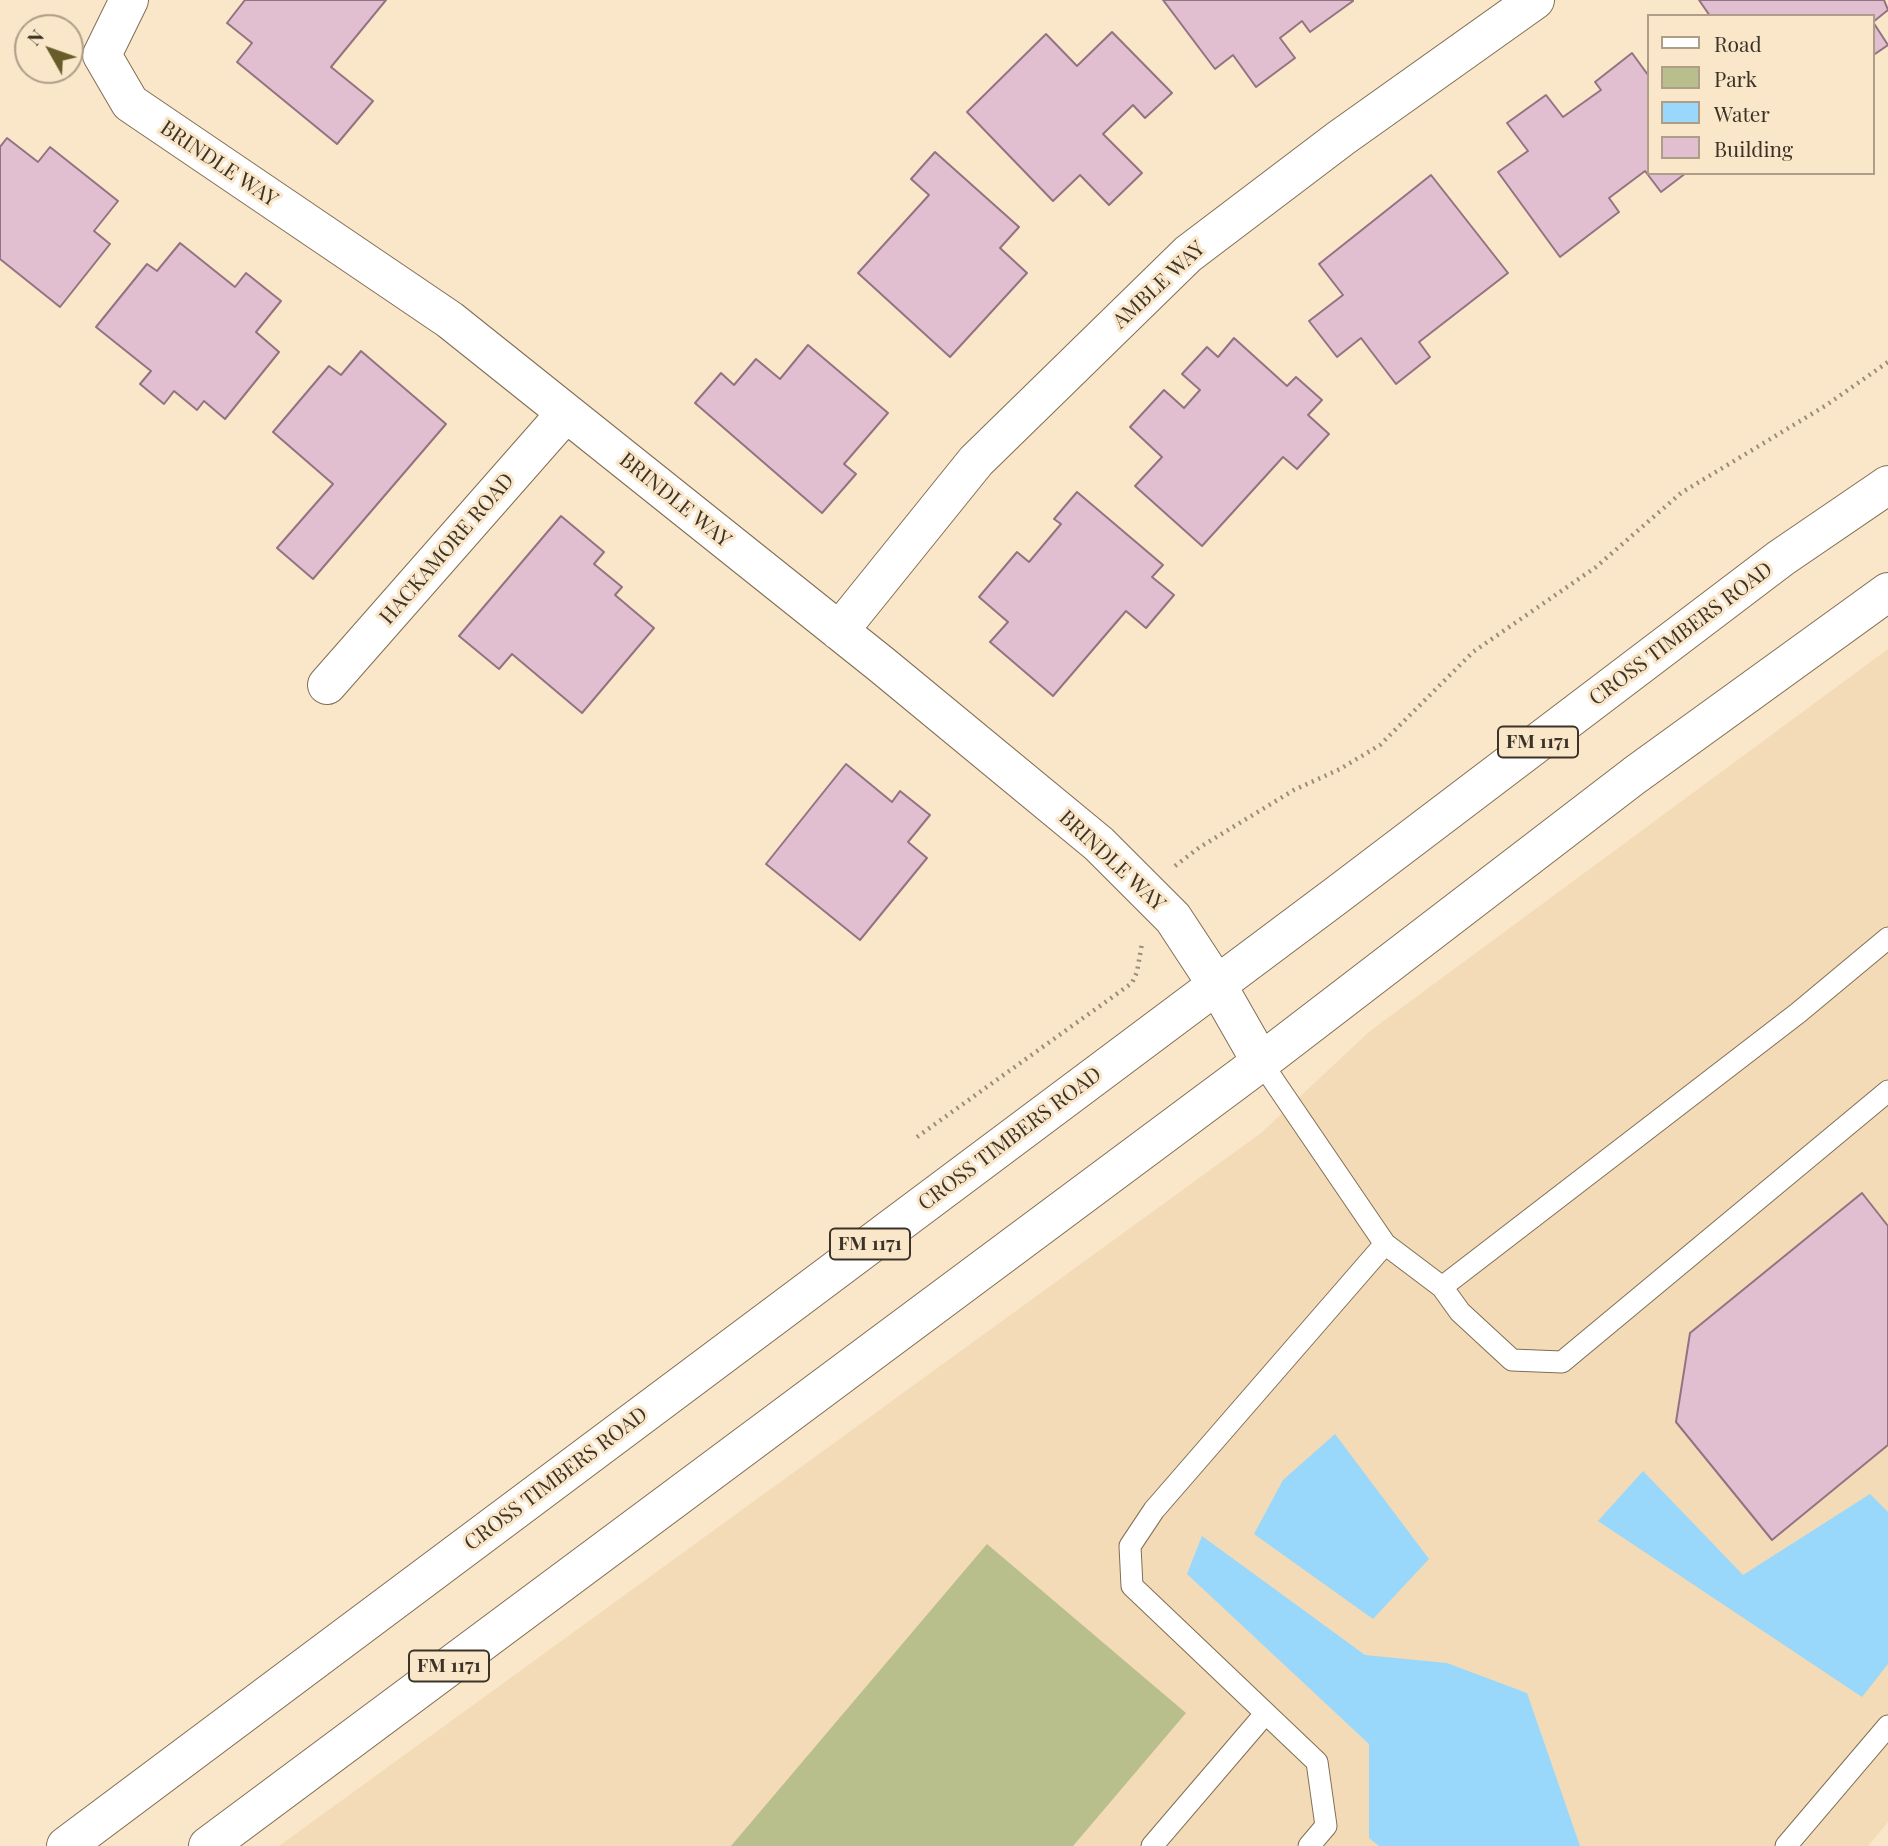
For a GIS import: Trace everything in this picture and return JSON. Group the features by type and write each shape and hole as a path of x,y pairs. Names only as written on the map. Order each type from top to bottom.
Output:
{"main road":[{"name":"BRINDLE WAY","path":"129,0 102,55 130,103 450,320 839,631 1099,844 1173,918 1217,985 1261,1062"},
{"name":"AMBLE WAY","path":"839,631 976,461 1188,254 1341,138 1535,0"},
{"name":"HACKAMORE ROAD","path":"327,685 566,413"},
{"name":"CROSS TIMBERS ROAD","path":"66,1846 1217,985 1782,558 1888,485"},
{"name":"FM 1171","path":"208,1846 1261,1062 1635,775 1888,592"}],"lane":[{"path":"1442,1287 1798,1013 1888,938"},
{"path":"1261,1062 1385,1244 1442,1287 1460,1312 1512,1360 1562,1362 1888,1091"},
{"path":"1309,1846 1326,1826 1317,1762 1132,1586 1130,1546 1154,1510 1385,1244"},
{"path":"1152,1846 1265,1714"},
{"path":"1786,1846 1888,1726"}],"path":[{"path":"1144,890 1200,847 1294,790 1340,769 1380,745 1473,652 1596,567 1681,493 1825,406 1888,362"},
{"path":"917,1137 1132,983 1143,944 1136,934"}],"shaded area":[{"path":"1888,649 1888,1822 1868,1846 279,1846 1261,1133 1370,1031"}],"green space":[{"path":"987,1544 1186,1713 1073,1846 731,1846"}],"water":[{"path":"1335,1434 1429,1559 1373,1619 1254,1534 1283,1480"},
{"path":"1643,1471 1743,1575 1870,1494 1888,1512 1888,1664 1862,1697 1598,1521"},
{"path":"1202,1536 1365,1655 1447,1663 1527,1693 1580,1846 1379,1846 1369,1838 1369,1744 1187,1574"}],"building":[{"path":"245,0 386,0 331,67 373,101 337,144 237,62 252,43 227,23"},
{"path":"1163,0 1353,1 1310,32 1302,21 1280,38 1295,58 1256,87 1233,55 1215,69"},
{"path":"1699,0 1884,0 1888,10 1874,21 1874,14 1709,14"},
{"path":"1874,24 1888,45 1874,55"},
{"path":"1112,32 1172,93 1145,118 1133,105 1103,134 1142,173 1109,205 1080,175 1053,201 967,112 1046,34 1077,66"},
{"path":"1632,53 1646,72 1646,172 1609,198 1619,212 1560,257 1498,172 1528,151 1507,123 1546,95 1563,117 1601,90 1595,82"},
{"path":"7,138 38,162 50,147 118,201 94,231 110,244 60,307 0,259 0,147"},
{"path":"935,152 1019,227 1000,248 1027,273 950,357 858,273 929,195 911,179"},
{"path":"1431,175 1508,273 1419,342 1430,357 1396,384 1361,338 1337,357 1309,321 1343,295 1319,264"},
{"path":"1648,175 1683,175 1661,192"},
{"path":"180,243 235,287 246,273 281,301 256,332 279,352 225,419 204,401 197,410 174,391 164,404 140,384 151,371 96,327 147,264 157,271"},
{"path":"1234,338 1287,386 1296,377 1322,400 1308,415 1329,434 1297,469 1283,457 1202,546 1135,486 1162,457 1130,427 1164,390 1184,408 1200,390 1182,374 1207,347 1218,357"},
{"path":"808,345 888,413 844,464 856,474 822,513 695,403 721,373 734,385 756,359 780,379"},
{"path":"361,351 446,424 313,579 277,548 333,484 273,432 329,366 341,375"},
{"path":"1077,492 1163,565 1152,577 1174,595 1146,628 1126,611 1053,696 990,642 1008,622 979,597 1017,552 1029,562 1061,524 1054,519"},
{"path":"561,516 604,552 594,564 622,587 615,595 654,628 582,713 512,654 499,669 459,636"},
{"path":"846,764 892,802 900,791 930,815 908,842 927,858 860,940 766,864"},
{"path":"1862,1193 1888,1226 1888,1445 1772,1540 1676,1422 1690,1333"}]}
